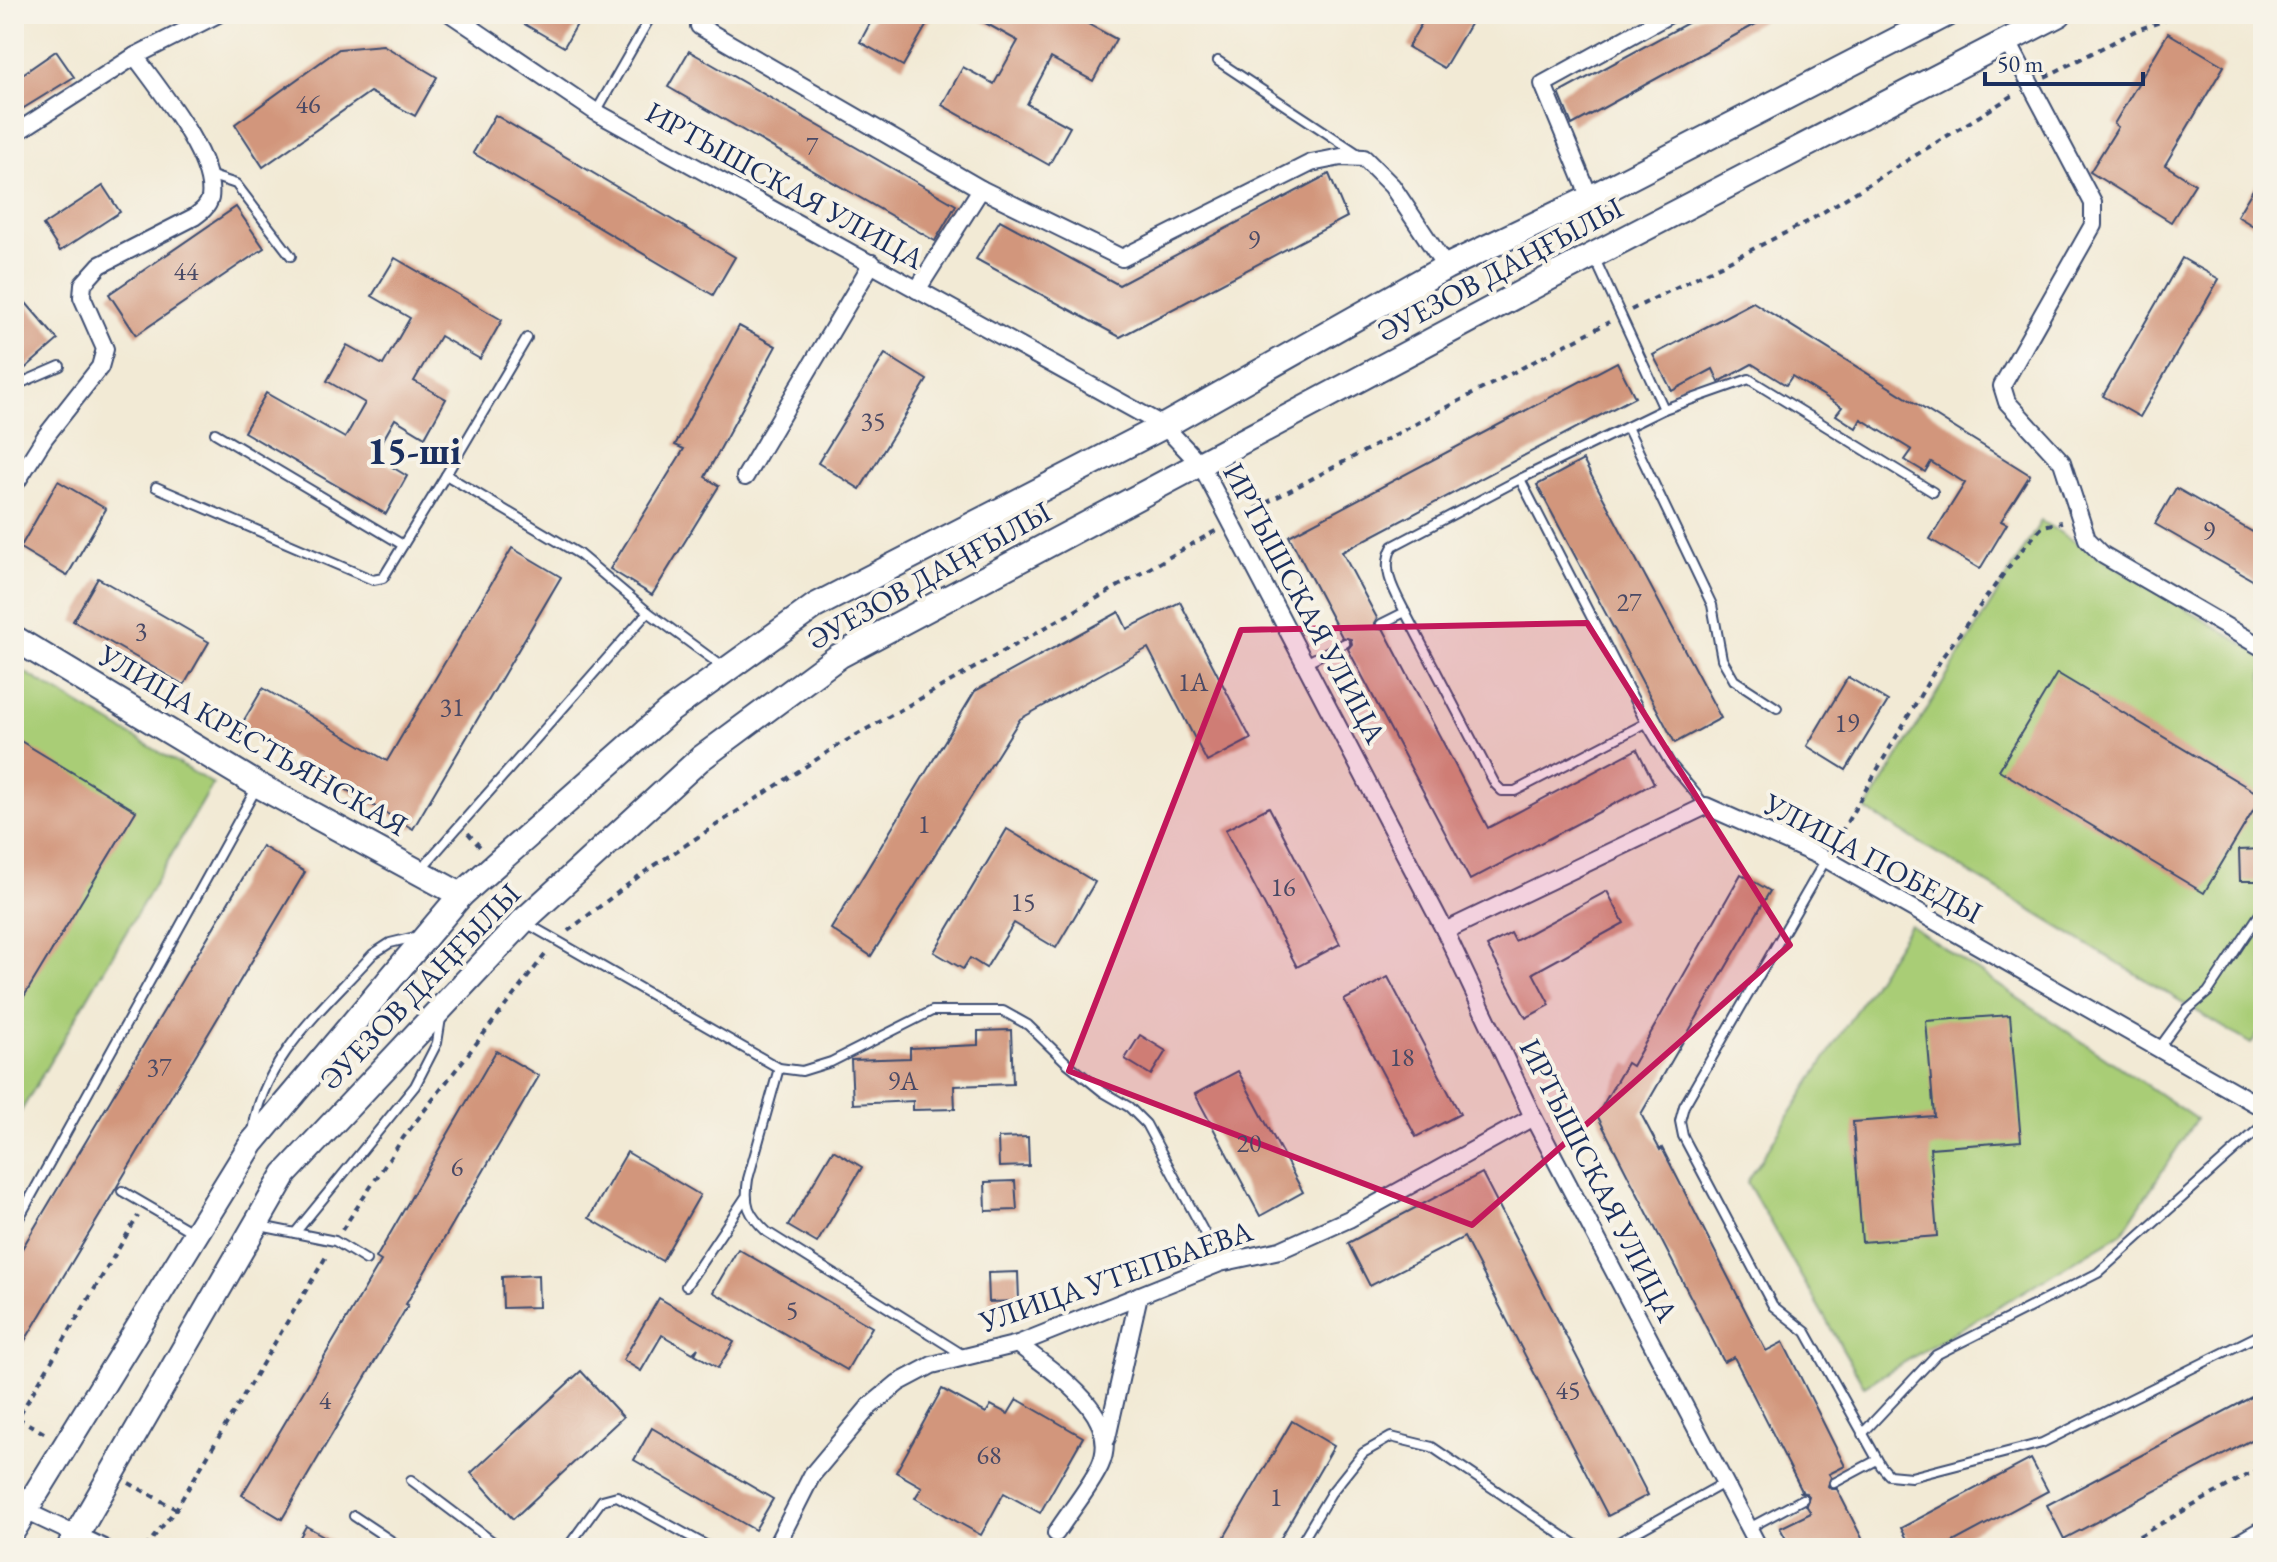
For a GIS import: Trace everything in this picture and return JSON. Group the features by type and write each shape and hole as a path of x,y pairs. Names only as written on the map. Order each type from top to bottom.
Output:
{"highway":[{"path":"2244,1548 2263,1537"}],"main road":[{"name":"ӘУЕЗОВ ДАҢҒЫЛЫ","path":"18,1515 252,1143 461,895 668,712 815,606 1164,426 1446,267 1590,198 1921,20 1947,14"},
{"name":"ӘУЕЗОВ ДАҢҒЫЛЫ","path":"72,1541 285,1174 523,921 700,759 839,656 1593,255 2059,14"},
{"name":"УЛИЦА КРЕСТЬЯНСКАЯ","path":"14,638 258,785 461,895"}],"street":[{"path":"14,134 135,56 218,14"},
{"name":"ИРТЫШСКАЯ УЛИЦА","path":"451,14 596,112 1164,426 1201,465 1445,931 1533,1117 1759,1548"},
{"path":"1590,198 1543,84 1670,14"},
{"path":"699,26 981,189 1122,258 1311,163 1341,157 1364,158 1392,186 1446,267"},
{"path":"2008,42 2093,203 2093,225 2002,386 2007,402 2062,462 2087,539 2103,555 2263,648"},
{"path":"14,486 45,437 100,367 105,349 82,297 83,284 100,265 161,236 206,208 210,198 208,175 187,128 135,56"},
{"path":"917,290 981,189"},
{"path":"745,477 872,263"},
{"path":"1445,931 1706,806"},
{"name":"УЛИЦА ПОБЕДЫ","path":"1706,806 1826,859 2263,1108"},
{"name":"УЛИЦА УТЕПБАЕВА","path":"775,1548 812,1475 869,1407 898,1383 932,1365 1018,1344 1220,1263 1280,1250 1349,1219 1533,1117"},
{"path":"1056,1533 1101,1465 1139,1295"},
{"path":"1018,1344 1087,1401 1098,1417 1106,1441"},
{"path":"18,1515 72,1541 104,1548"}],"lane":[{"path":"596,112 652,14"},
{"path":"1218,61 1364,158"},
{"path":"208,175 236,184 291,256"},
{"path":"1593,255 1664,409"},
{"path":"156,487 373,580 383,578 527,338"},
{"path":"14,386 60,366"},
{"path":"1646,723 1515,791 1502,791 1495,784 1390,583 1387,557 1393,546 1520,479 1664,409 1749,379 1933,492"},
{"path":"1627,427 1712,605 1722,659 1734,680 1777,708"},
{"path":"215,433 403,545"},
{"path":"446,475 579,554 648,612 727,670"},
{"path":"1520,479 1646,723 1670,763 1706,806"},
{"path":"418,872 648,612"},
{"path":"1381,624 1405,612"},
{"path":"1305,663 1345,643"},
{"path":"14,1227 258,785"},
{"path":"1826,859 1684,1106 1680,1121 1683,1136 1773,1306 1806,1332 1877,1460 1889,1475 1911,1477 2042,1443 2263,1333"},
{"path":"2159,1048 2186,1011 2208,992 2263,909"},
{"path":"523,921 779,1068 802,1071 831,1062 932,1011 1003,1011 1028,1025 1067,1063 1103,1092 1129,1107 1146,1124 1220,1263"},
{"path":"252,1143 261,1092 284,1054 373,954 404,938 428,934"},
{"path":"295,1233 415,1086 437,1043 443,1006"},
{"path":"686,1286 745,1198 779,1068"},
{"path":"1862,1434 1936,1355 2098,1273 2263,1125"},
{"path":"122,1191 196,1234"},
{"path":"745,1198 752,1217 767,1232 965,1356"},
{"path":"256,1225 335,1241 366,1260"},
{"path":"1298,1548 1331,1493 1363,1453 1391,1437 1432,1447 1581,1548"},
{"path":"1834,1483 1877,1460"},
{"path":"411,1480 501,1548"},
{"path":"1608,1548 1724,1483"},
{"path":"567,1548 602,1500 617,1496 711,1548"},
{"path":"1749,1528 1803,1499"},
{"path":"354,1516 402,1548"}],"path":[{"path":"1231,521 1621,315 1807,222 2031,85 2137,30 2183,14"},
{"path":"1826,859 1943,656 2019,553 2043,526 2079,519"},
{"path":"14,1424 145,1204"},
{"path":"2118,1548 2263,1466"},
{"path":"112,1474 176,1509"}],"highlighted area":[{"path":"1587,623 1790,945 1472,1225 1069,1071 1241,630"}],"green space":[{"path":"2041,521 2263,656 2263,1025 2251,1044 1866,810"},
{"path":"14,666 213,784 14,1123"},
{"path":"1910,925 2196,1119 2122,1233 1864,1386 1747,1182"}],"building":[{"path":"507,14 583,14 564,47"},
{"path":"875,14 933,14 903,66 860,42"},
{"path":"969,14 1070,14 1116,39 1093,81 1051,58 1027,104 1070,127 1049,165 942,105 963,67 994,84 1018,41"},
{"path":"1427,14 1476,14 1444,68 1408,47"},
{"path":"1704,14 1774,14 1572,125 1559,93"},
{"path":"2168,33 2224,66 2165,165 2195,184 2171,222 2090,172 2118,127 2114,124"},
{"path":"383,45 437,77 415,116 370,92 263,167 235,124 339,49"},
{"path":"56,51 74,77 14,114 14,80"},
{"path":"689,51 956,205 935,241 668,87"},
{"path":"495,115 735,257 713,295 473,153"},
{"path":"2263,173 2263,232 2237,216"},
{"path":"1329,174 1347,217 1120,337 976,259 1000,220 1119,285"},
{"path":"103,186 120,212 60,251 43,225"},
{"path":"236,207 264,248 136,335 109,294"},
{"path":"395,258 502,320 480,359 440,336 414,381 446,399 425,437 395,419 374,456 407,476 386,514 244,432 266,393 345,438 365,403 327,381 347,345 383,365 410,318 372,296"},
{"path":"2182,258 2219,279 2140,417 2103,396"},
{"path":"1753,302 2030,475 2001,521 2007,524 1980,569 1930,539 1965,483 1931,462 1925,472 1905,460 1912,450 1861,419 1856,428 1836,415 1842,407 1792,376 1786,385 1752,364 1719,382 1713,369 1672,391 1653,355"},
{"path":"26,303 58,340 14,378 14,313"},
{"path":"739,326 776,346 705,477 719,486 652,595 610,569 684,449 675,445"},
{"path":"885,354 927,380 860,489 818,463"},
{"path":"1617,362 1635,397 1342,552 1377,618 1375,628 1384,630 1488,828 1637,749 1654,783 1470,880 1348,649 1351,639 1342,637 1289,536"},
{"path":"1583,460 1721,718 1675,743 1537,485"},
{"path":"58,481 106,509 67,576 20,548"},
{"path":"2176,488 2263,538 2263,586 2155,524"},
{"path":"512,548 561,577 413,829 240,727 263,688 387,761"},
{"path":"98,578 209,642 184,685 73,621"},
{"path":"1180,602 1251,739 1207,762 1148,648 1020,719 871,956 831,929 975,691 1119,612 1127,629"},
{"path":"2057,673 2262,796 2204,893 1999,770"},
{"path":"1848,677 1888,701 1846,770 1807,746"},
{"path":"14,737 136,811 14,1013"},
{"path":"1269,807 1340,944 1297,967 1225,830"},
{"path":"1007,829 1095,882 1056,948 1014,923 986,968 970,958 963,969 934,952"},
{"path":"262,846 305,872 14,1359 14,1262"},
{"path":"2263,849 2263,881 2240,881 2239,850"},
{"path":"1741,874 1770,891 1641,1114 1660,1150 1662,1148 1766,1351 1783,1342 1845,1466 1829,1474 1828,1486 1837,1489 1867,1548 1791,1548 1780,1528 1811,1513 1806,1505 1809,1496 1799,1492 1802,1491 1734,1357 1724,1362 1597,1115 1627,1063 1632,1066"},
{"path":"1607,891 1624,923 1533,973 1550,1005 1526,1018 1487,946 1511,933 1515,941"},
{"path":"1388,977 1460,1114 1416,1137 1344,1000"},
{"path":"2010,1015 2021,1141 1930,1148 1937,1236 1862,1242 1853,1122 1934,1116 1926,1021"},
{"path":"1011,1030 1013,1084 954,1086 955,1109 913,1110 913,1101 853,1104 851,1060 910,1058 910,1048 978,1045 978,1031"},
{"path":"1140,1035 1166,1051 1151,1075 1125,1059"},
{"path":"496,1051 539,1076 282,1519 242,1495 381,1261 376,1258"},
{"path":"1238,1071 1303,1192 1260,1216 1195,1094"},
{"path":"1028,1137 1029,1166 999,1167 998,1138"},
{"path":"833,1150 862,1167 817,1243 788,1226"},
{"path":"627,1152 700,1195 662,1261 589,1218"},
{"path":"1482,1173 1648,1495 1608,1516 1464,1237 1370,1286 1348,1243"},
{"path":"1015,1181 1017,1210 986,1211 985,1182"},
{"path":"738,1249 872,1327 847,1370 713,1292"},
{"path":"1018,1272 1019,1301 989,1302 988,1273"},
{"path":"538,1275 539,1307 503,1308 502,1277"},
{"path":"659,1298 734,1342 718,1368 695,1354 698,1348 693,1353 662,1335 641,1371 623,1360"},
{"path":"581,1371 623,1417 513,1519 471,1473"},
{"path":"942,1389 986,1413 991,1405 1008,1414 1017,1399 1083,1437 1040,1513 1004,1493 981,1535 915,1498 922,1487 896,1472"},
{"path":"2263,1391 2263,1434 2064,1539 2047,1505"},
{"path":"1292,1421 1334,1446 1275,1548 1218,1548"},
{"path":"652,1428 773,1499 755,1530 634,1460"},
{"path":"2031,1459 2048,1491 1942,1548 1912,1548 1901,1528"},
{"path":"306,1526 345,1548 294,1548"}],"district":[{"name":"15-ші","path":"414,450"}]}
